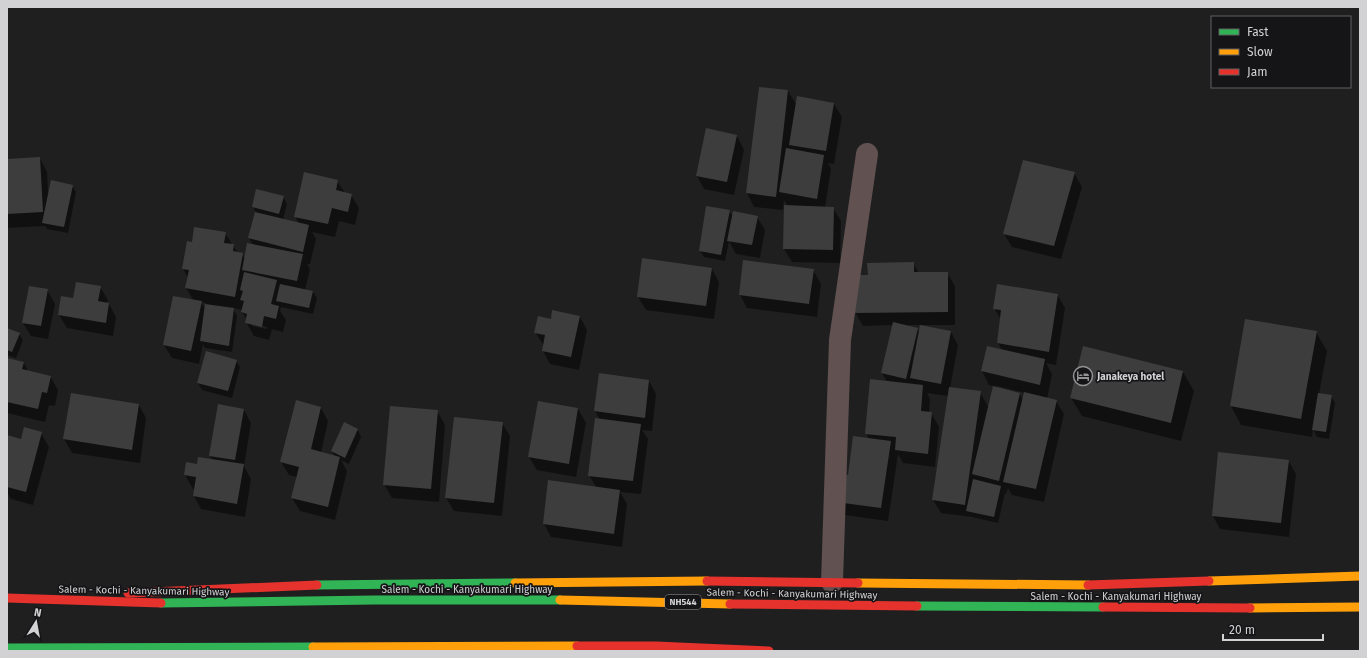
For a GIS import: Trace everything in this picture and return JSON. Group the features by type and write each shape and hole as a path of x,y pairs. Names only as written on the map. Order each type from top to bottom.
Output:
{"main road":[{"path":"7,598 324,585 691,581 1091,585 1360,576"},
{"name":"Salem - Kochi - Kanyakumari Highway","path":"7,598 177,603 374,600 559,600 743,604 1167,608 1360,607"},
{"path":"656,646 677,651"},
{"path":"7,648 267,649 656,646 769,651"}],"street":[{"path":"832,582 840,340 867,154"}],"building":[{"path":"759,87 788,90 776,197 746,193"},
{"path":"797,96 834,103 826,151 789,145"},
{"path":"706,128 737,135 727,182 696,176"},
{"path":"786,148 824,155 817,199 779,192"},
{"path":"40,157 43,212 7,214 7,159"},
{"path":"1023,160 1075,172 1054,246 1003,234"},
{"path":"304,172 338,180 336,190 352,194 348,212 332,208 328,224 294,217"},
{"path":"51,180 73,185 64,227 42,223"},
{"path":"256,189 284,196 279,214 252,207"},
{"path":"784,205 834,207 833,250 783,249"},
{"path":"706,206 730,210 721,255 699,251"},
{"path":"733,211 758,216 752,245 727,241"},
{"path":"255,212 309,225 303,252 248,238"},
{"path":"194,227 226,232 224,243 234,244 233,251 243,253 235,297 185,288 189,270 182,269 187,241 192,242"},
{"path":"247,243 303,254 297,281 242,270"},
{"path":"642,258 712,268 706,306 637,297"},
{"path":"743,260 814,269 809,304 739,295"},
{"path":"914,262 914,272 948,272 948,312 854,313 854,275 868,275 867,263"},
{"path":"244,272 277,280 271,304 279,306 276,319 264,316 262,327 245,323 247,314 241,312 244,301 240,300 243,291 240,290"},
{"path":"76,282 101,286 98,301 109,303 106,323 58,315 61,296 73,298"},
{"path":"280,284 313,291 309,308 276,301"},
{"path":"997,284 1058,294 1049,352 997,343 1001,310 993,309"},
{"path":"29,286 48,289 41,326 22,323"},
{"path":"173,296 202,301 191,351 163,345"},
{"path":"205,304 234,308 229,346 200,341"},
{"path":"552,310 580,316 571,357 542,351 545,335 534,333 538,316 551,319"},
{"path":"1245,319 1317,331 1301,419 1230,406"},
{"path":"893,322 918,328 906,379 881,373"},
{"path":"920,325 951,331 941,384 910,378"},
{"path":"7,328 20,333 12,352 7,350"},
{"path":"987,346 1045,359 1040,385 981,371"},
{"path":"1083,346 1183,371 1171,423 1070,398"},
{"path":"206,351 237,360 228,391 197,383"},
{"path":"7,358 24,362 22,369 51,376 47,393 42,392 38,409 7,402"},
{"path":"599,373 649,380 645,418 594,411"},
{"path":"870,379 923,385 921,411 932,412 928,454 895,450 896,437 865,434"},
{"path":"993,386 1020,393 999,481 972,474"},
{"path":"949,387 981,391 965,505 932,500"},
{"path":"1024,392 1057,400 1036,489 1003,482"},
{"path":"71,393 139,404 132,450 63,439"},
{"path":"1318,393 1332,395 1326,432 1312,430"},
{"path":"296,400 321,407 311,449 340,457 328,507 291,498 299,467 280,462"},
{"path":"538,401 578,408 569,464 528,457"},
{"path":"218,404 244,409 235,460 209,456"},
{"path":"390,406 438,410 431,489 383,485"},
{"path":"454,417 503,422 494,503 445,498"},
{"path":"595,418 641,424 633,481 588,476"},
{"path":"344,422 358,429 345,458 331,451"},
{"path":"24,427 42,432 26,492 7,487 7,435 21,439"},
{"path":"853,436 891,441 881,508 828,501 832,472 848,475"},
{"path":"1218,452 1289,460 1281,523 1212,516"},
{"path":"198,457 244,464 237,504 193,496 196,477 184,475 186,462 197,464"},
{"path":"973,479 1001,486 994,517 966,511"},
{"path":"548,480 620,490 614,534 543,524"}],"traffic: fast":[{"path":"317,585 515,583"},
{"path":"161,603 374,600 560,600"},
{"path":"917,606 1103,607"},
{"path":"7,648 313,647"}],"traffic: slow":[{"path":"1209,581 1360,576"},
{"path":"515,583 707,581"},
{"path":"858,583 1088,585"},
{"path":"560,600 730,604"},
{"path":"1250,608 1360,607"},
{"path":"313,647 577,646"}],"traffic: jam":[{"path":"707,581 858,583"},
{"path":"1088,585 1209,581"},
{"path":"128,593 317,585"},
{"path":"7,598 161,603"},
{"path":"730,604 917,606"},
{"path":"1103,607 1250,608"},
{"path":"577,646 656,646 769,651"}],"place":[{"name":"Janakeya hotel","path":"1083,376"}]}
